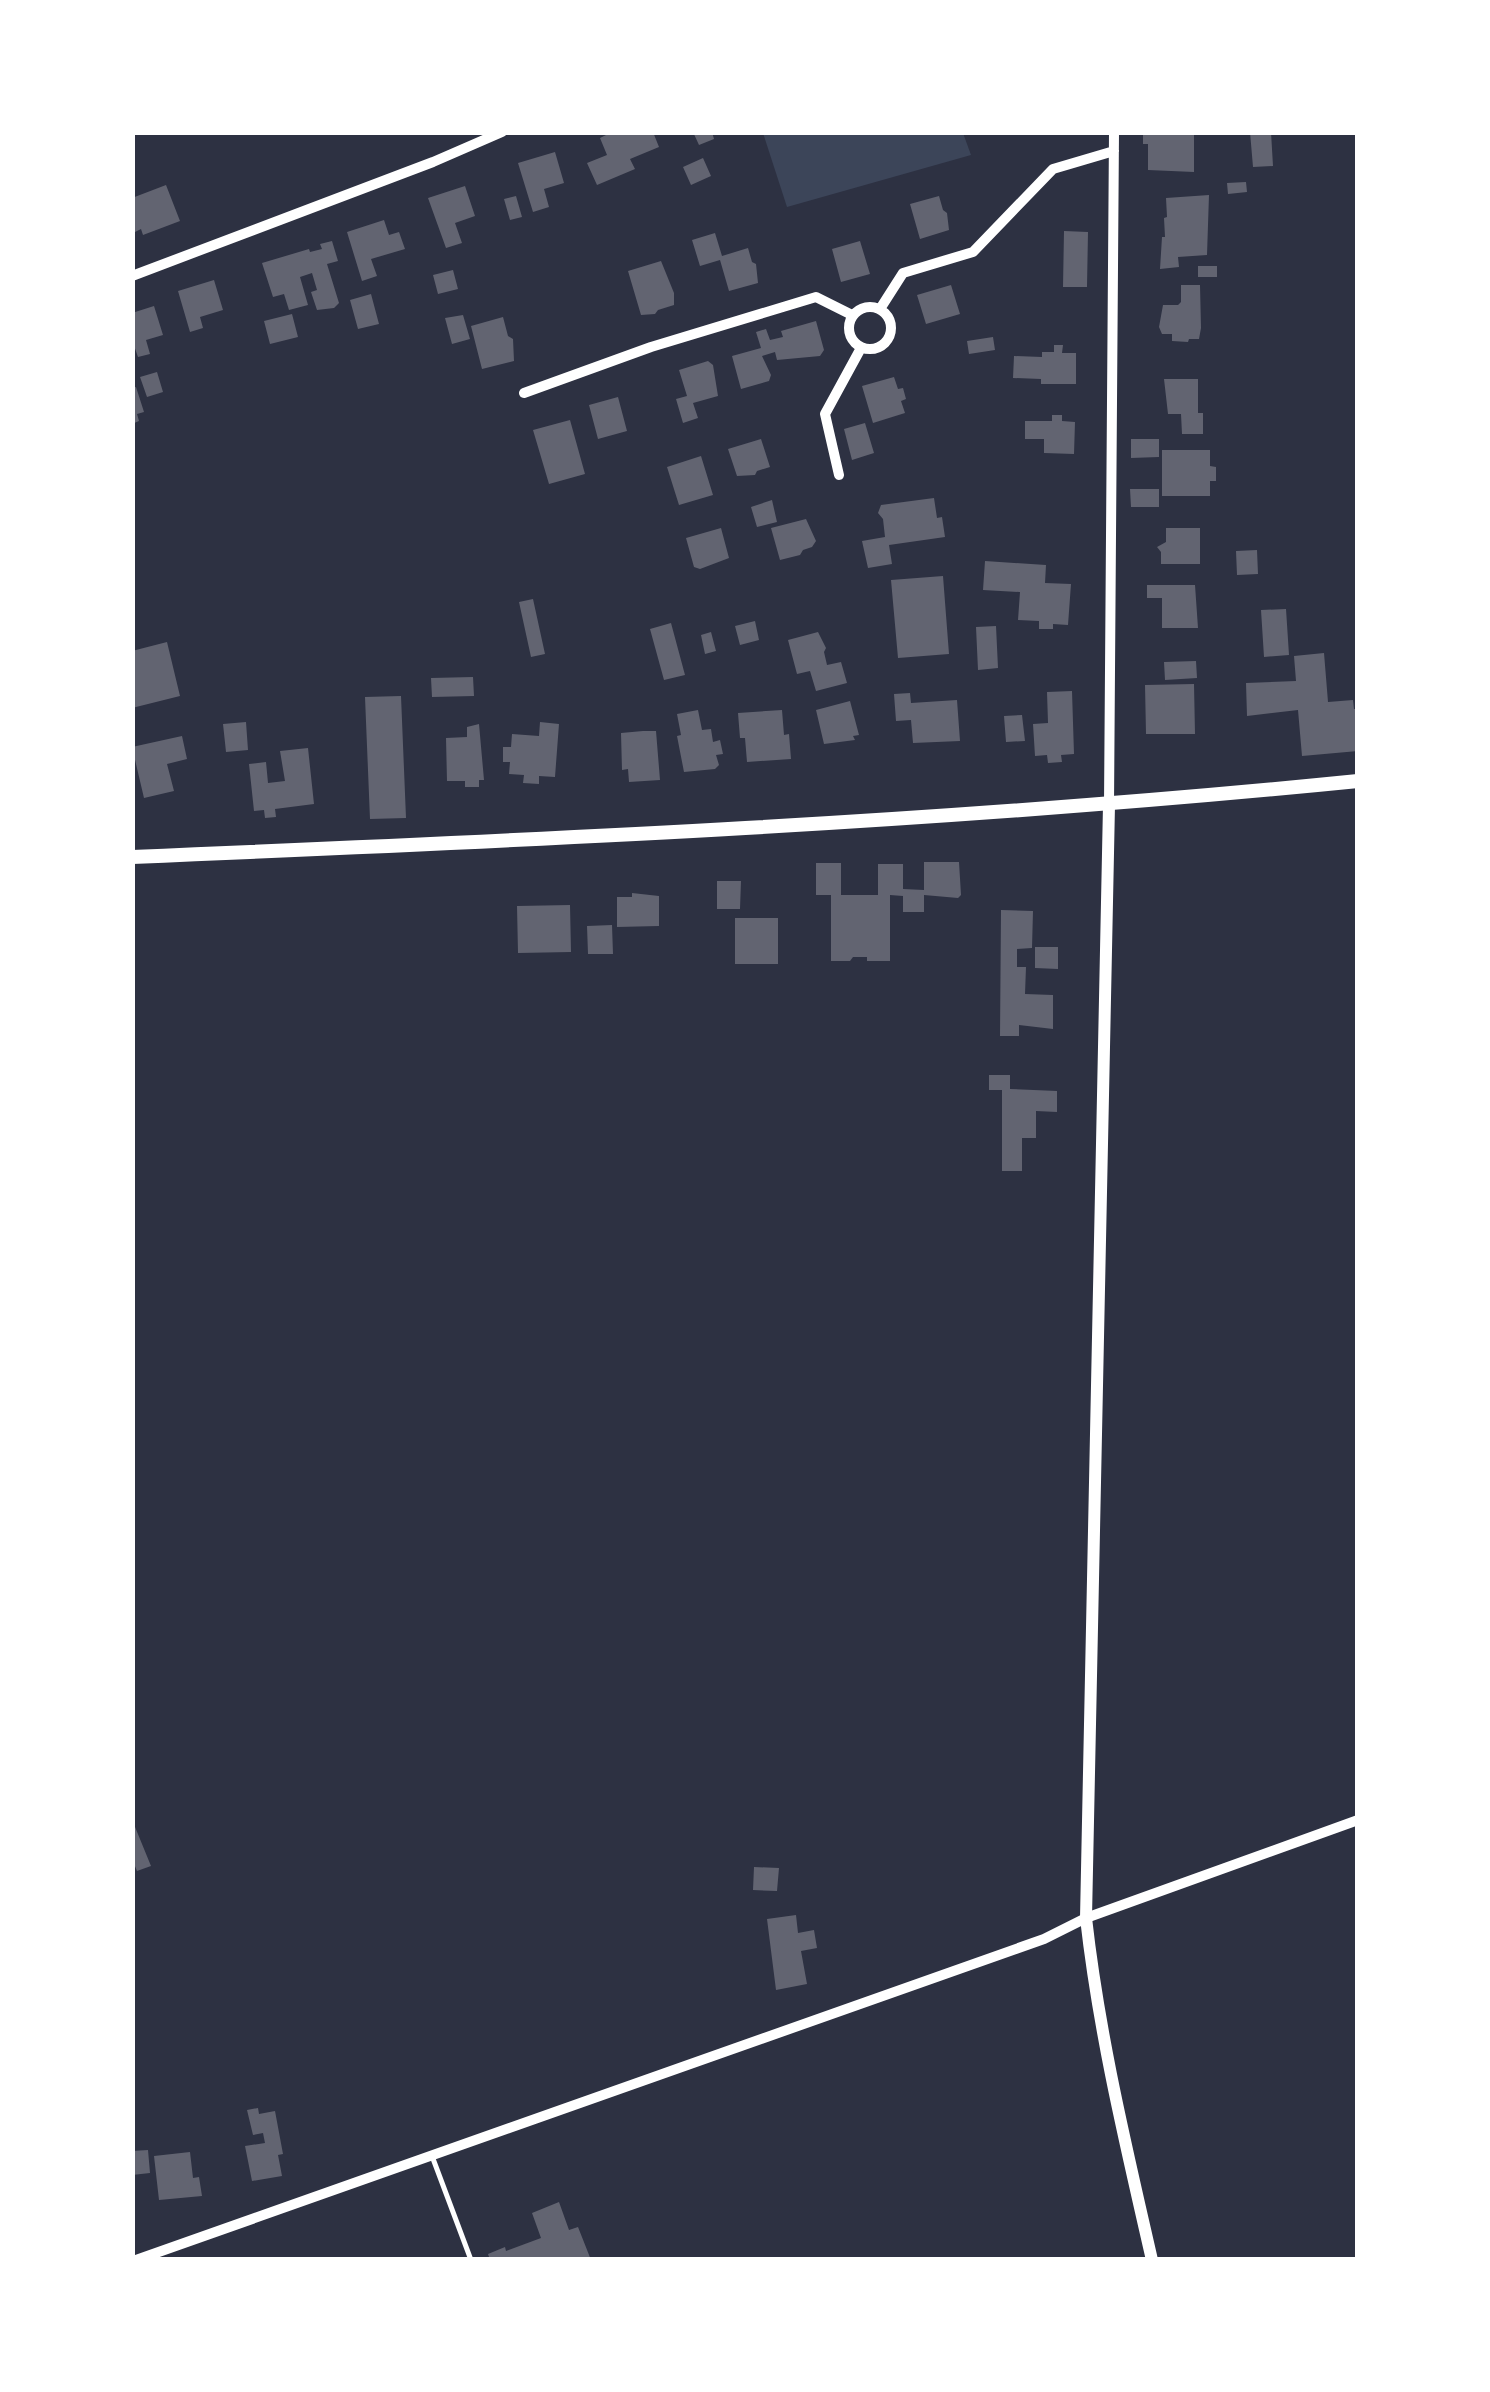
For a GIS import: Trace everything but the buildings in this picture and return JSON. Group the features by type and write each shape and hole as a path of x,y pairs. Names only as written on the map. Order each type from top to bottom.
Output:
{"main road":[{"path":"132,858 641,835 1109,805 1358,781"}],"street":[{"path":"132,276 434,162 502,132"},
{"path":"1114,132 1109,805 1086,1918 1110,2079 1152,2260"},
{"path":"880,309 903,273 973,252 1053,169 1114,150"},
{"path":"524,393 651,347 816,297 852,316"},
{"path":"865,307 880,309 892,324 887,342 870,350 861,348 849,334 852,316 865,307"},
{"path":"839,475 825,414 861,348"},
{"path":"136,2260 1044,1939 1086,1918 1358,1820"}],"lane":[{"path":"432,2156 471,2260"}],"shaded area":[{"path":"763,133 963,133 971,155 787,207"}]}
